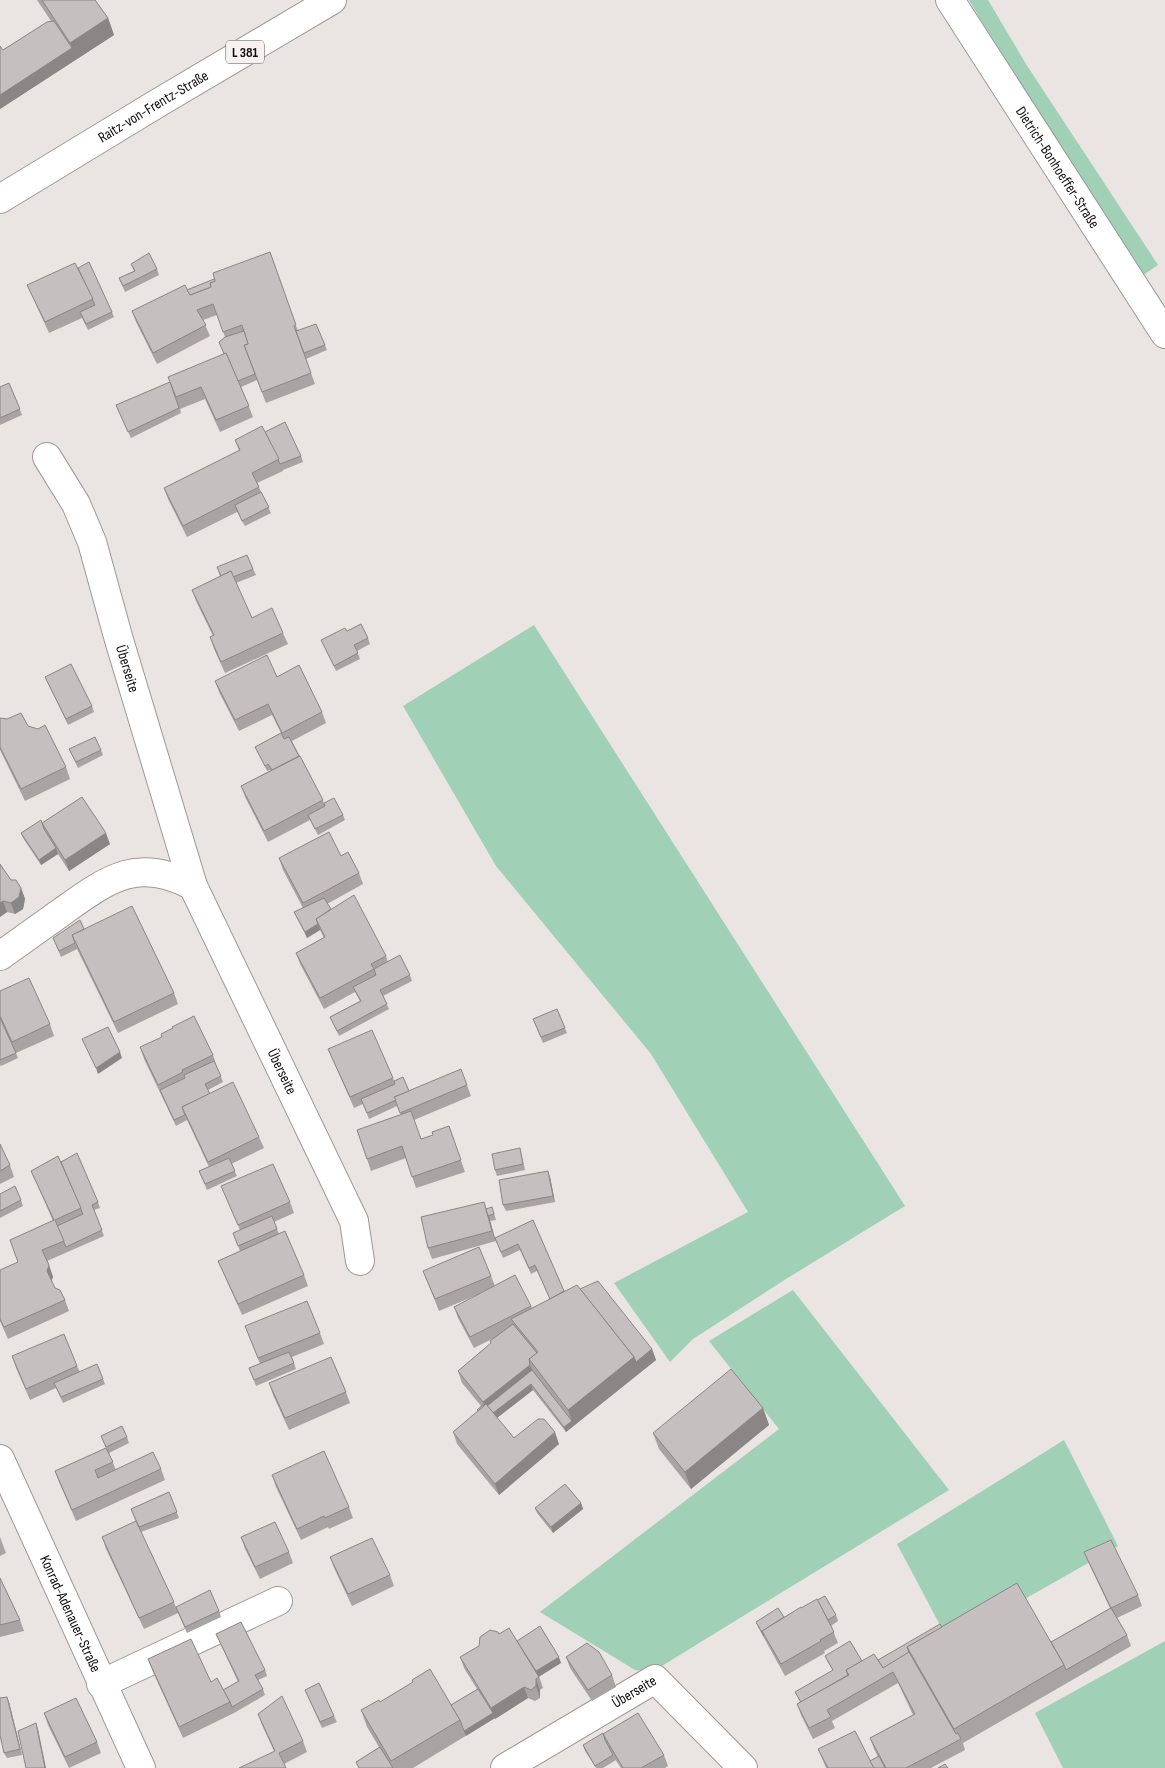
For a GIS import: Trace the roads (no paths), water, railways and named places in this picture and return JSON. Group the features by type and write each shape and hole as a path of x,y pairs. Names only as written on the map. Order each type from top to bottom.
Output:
{"street":[{"name":"Raitz-von-Frentz-Straße","path":"0,199 332,0"},
{"name":"Dietrich-Bonhoeffer-Straße","path":"950,0 1165,334"},
{"name":"Überseite","path":"47,457 76,504 92,542 193,886 354,1221 360,1262"},
{"path":"0,956 95,888 119,876 133,872 159,873 193,886"},
{"name":"Konrad-Adenauer-Straße","path":"0,1459 141,1768"},
{"path":"102,1684 278,1601"},
{"name":"Überseite","path":"505,1768 655,1679 742,1768"}]}
